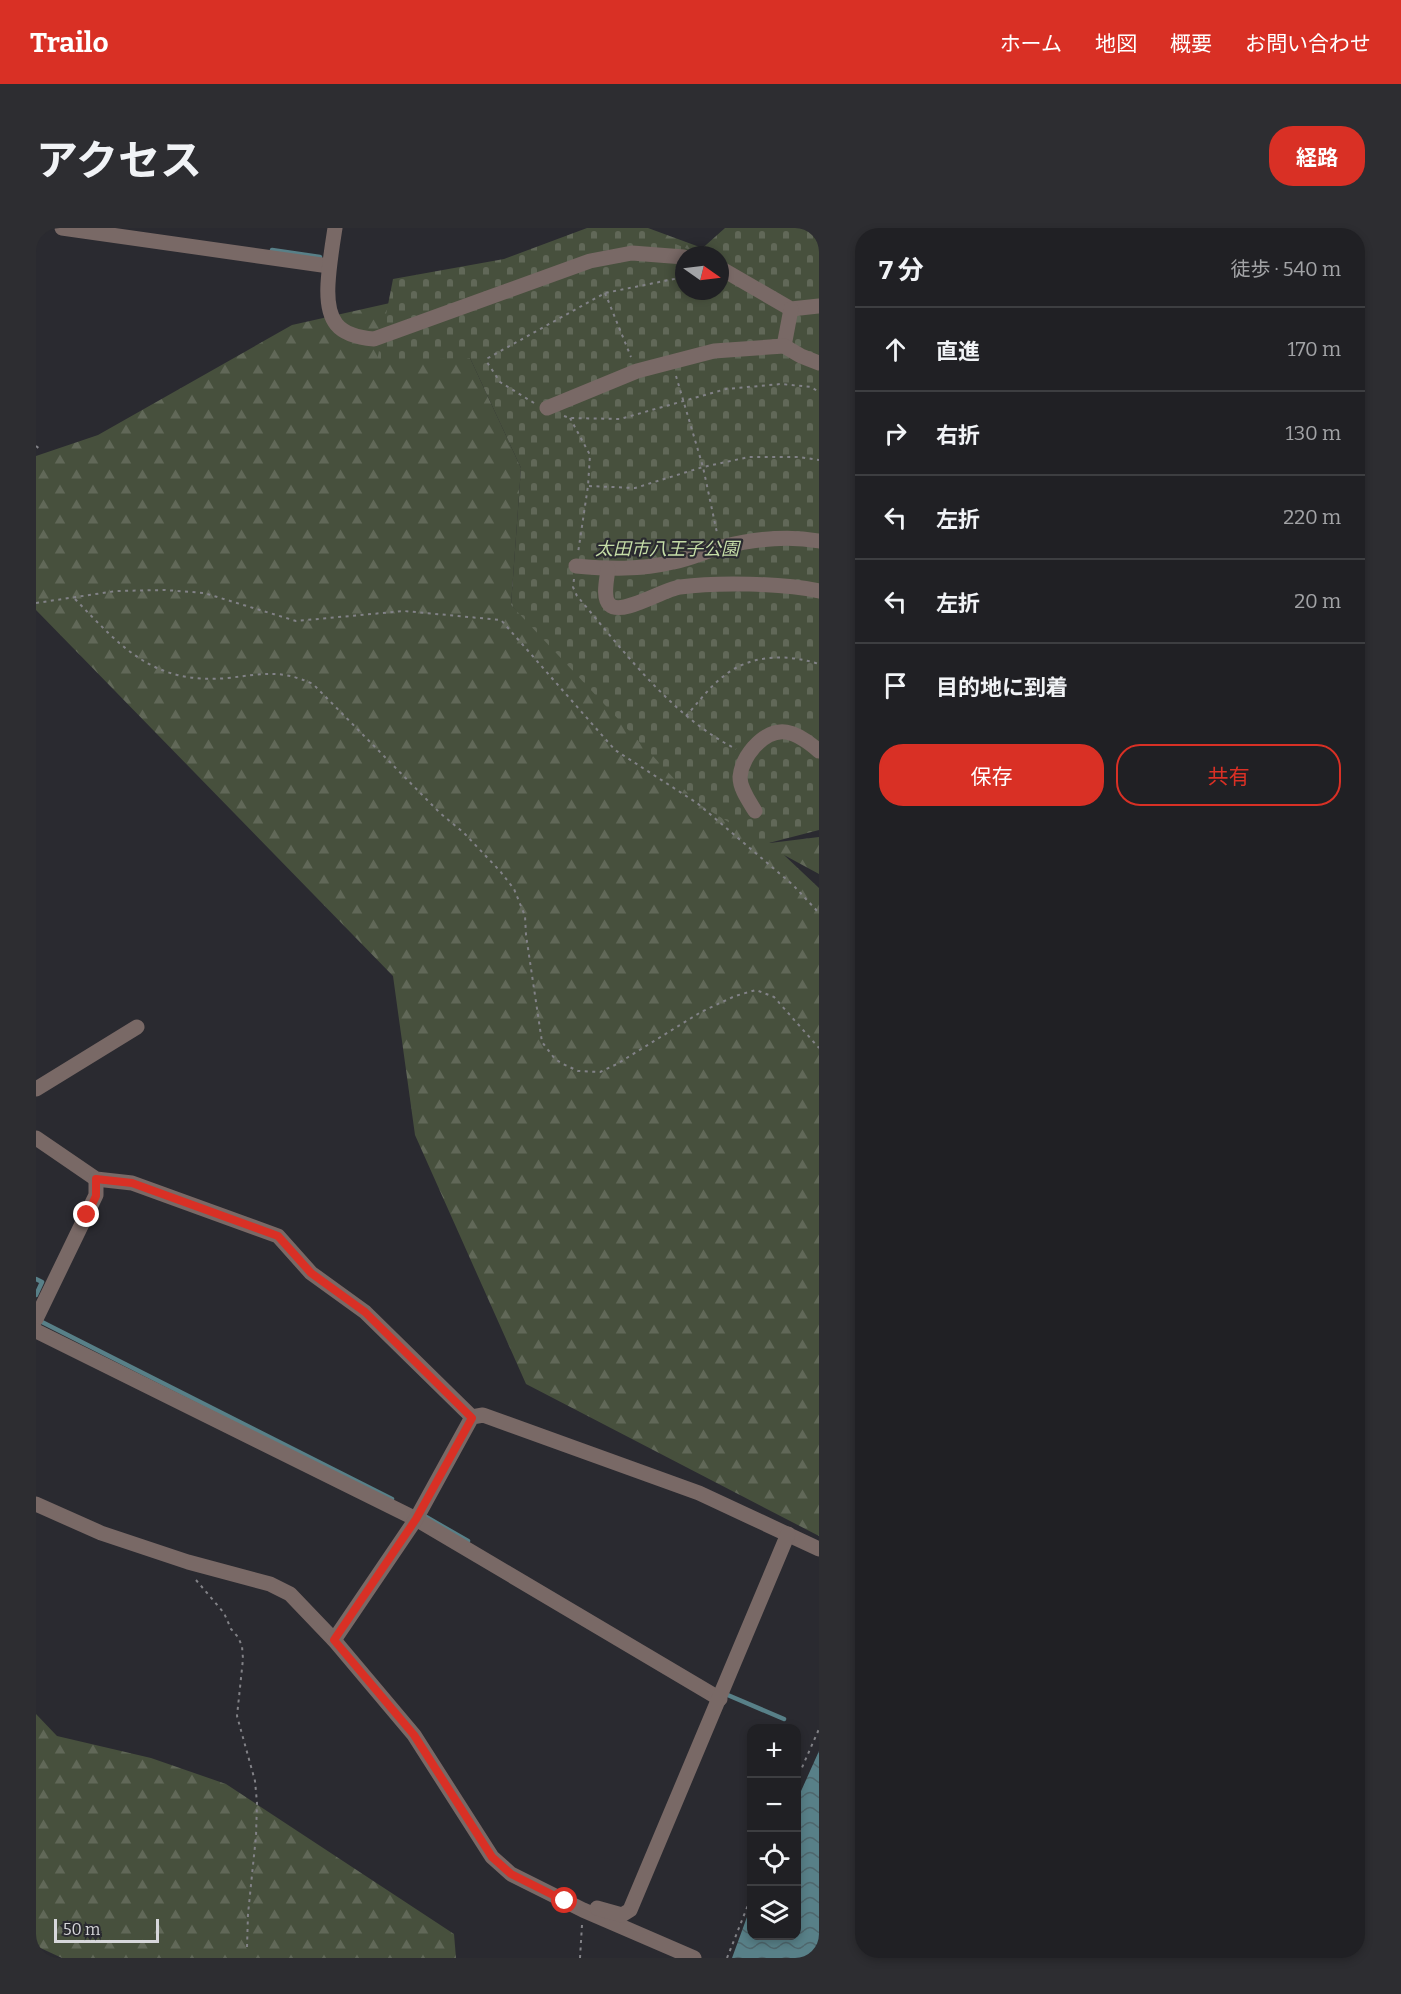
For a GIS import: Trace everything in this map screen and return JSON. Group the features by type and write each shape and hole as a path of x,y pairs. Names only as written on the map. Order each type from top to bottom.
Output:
{"street":[{"path":"62,228 329,266"},
{"path":"335,228 329,266 327,301 329,312 335,323 345,332 374,339 590,261 632,253 675,256"},
{"path":"729,273 791,309 819,306"},
{"path":"784,346 791,309"},
{"path":"547,408 636,371 714,351 784,346 819,363"},
{"path":"576,566 631,569 674,562 723,547 764,538 801,537 819,541"},
{"path":"608,569 606,598 611,606 619,609 627,608 661,592 679,587 737,585 819,591"},
{"path":"755,811 742,788 740,776 751,750 764,736 781,731 797,735 819,751"},
{"path":"36,1089 137,1027"},
{"path":"36,1138 96,1179 132,1183 278,1236 311,1273 365,1312 472,1418"},
{"path":"36,1319 96,1196 96,1179"},
{"path":"36,1331 416,1519 720,1700"},
{"path":"334,1640 416,1519 472,1418 483,1415 699,1493 819,1550"},
{"path":"36,1504 101,1533 188,1562 270,1584 290,1593 334,1640 414,1735 492,1857 511,1874 583,1910 694,1958"},
{"path":"583,1910 590,1906 622,1915 630,1910 788,1534"}],"path":[{"path":"532,401 500,382 487,362 488,358 605,293 675,279"},
{"path":"605,293 636,371"},
{"path":"676,376 703,467 715,528"},
{"path":"579,543 588,486 590,455 570,418 620,419 726,389 781,384 811,387 819,392"},
{"path":"36,446 41,450"},
{"path":"588,486 635,488 703,467 749,458 799,457 819,460"},
{"path":"576,566 573,587 577,596 653,684 686,717 707,733 730,746"},
{"path":"36,603 75,599 116,591 165,590 204,593 296,621 404,610 501,620 615,750 698,803 793,885 819,913"},
{"path":"75,599 130,652 153,667 170,674 203,679 270,672 301,678 314,684 500,871 514,890 525,916 525,935 542,1042 561,1064 578,1071 600,1072 701,1012 735,996 756,990 774,997 819,1048"},
{"path":"686,717 724,675 740,667 762,659 781,656 800,658 819,664"},
{"path":"188,1562 189,1572 224,1612 242,1646 243,1659 237,1716 255,1781 257,1803 247,1947"},
{"path":"797,1778 819,1729"},
{"path":"727,1958 747,1908"},
{"path":"580,1958 583,1910"}],"green space":[{"name":"太田市八王子公園","path":"587,228 637,228 680,246 675,246 675,300 729,300 729,246 705,246 725,228 819,228 819,830 765,844 697,803 511,605 521,468 470,358 377,361 393,279 504,259"},
{"path":"614,228 648,228 697,246 675,246 675,259 470,358 521,468 511,605 770,843 819,837 819,874 784,855 819,888 819,1536 526,1384 415,1135 393,976 36,610 36,456 98,435 292,325 439,292"},
{"path":"36,1714 57,1736 151,1758 226,1784 454,1934 456,1958 62,1958 36,1946"}],"water":[{"path":"819,1751 819,1958 732,1958 747,1917 747,1940 801,1940 801,1791"}],"waterway":[{"path":"272,250 320,257"},
{"path":"36,1279 42,1282 36,1295"},
{"path":"38,1320 392,1499"},
{"path":"421,1514 468,1541"},
{"path":"723,1693 784,1719"}],"route":[{"path":"87,1215 96,1196 96,1179 132,1183 278,1236 311,1273 365,1312 472,1418 416,1519 334,1640 414,1735 492,1857 511,1874 565,1901"}]}
